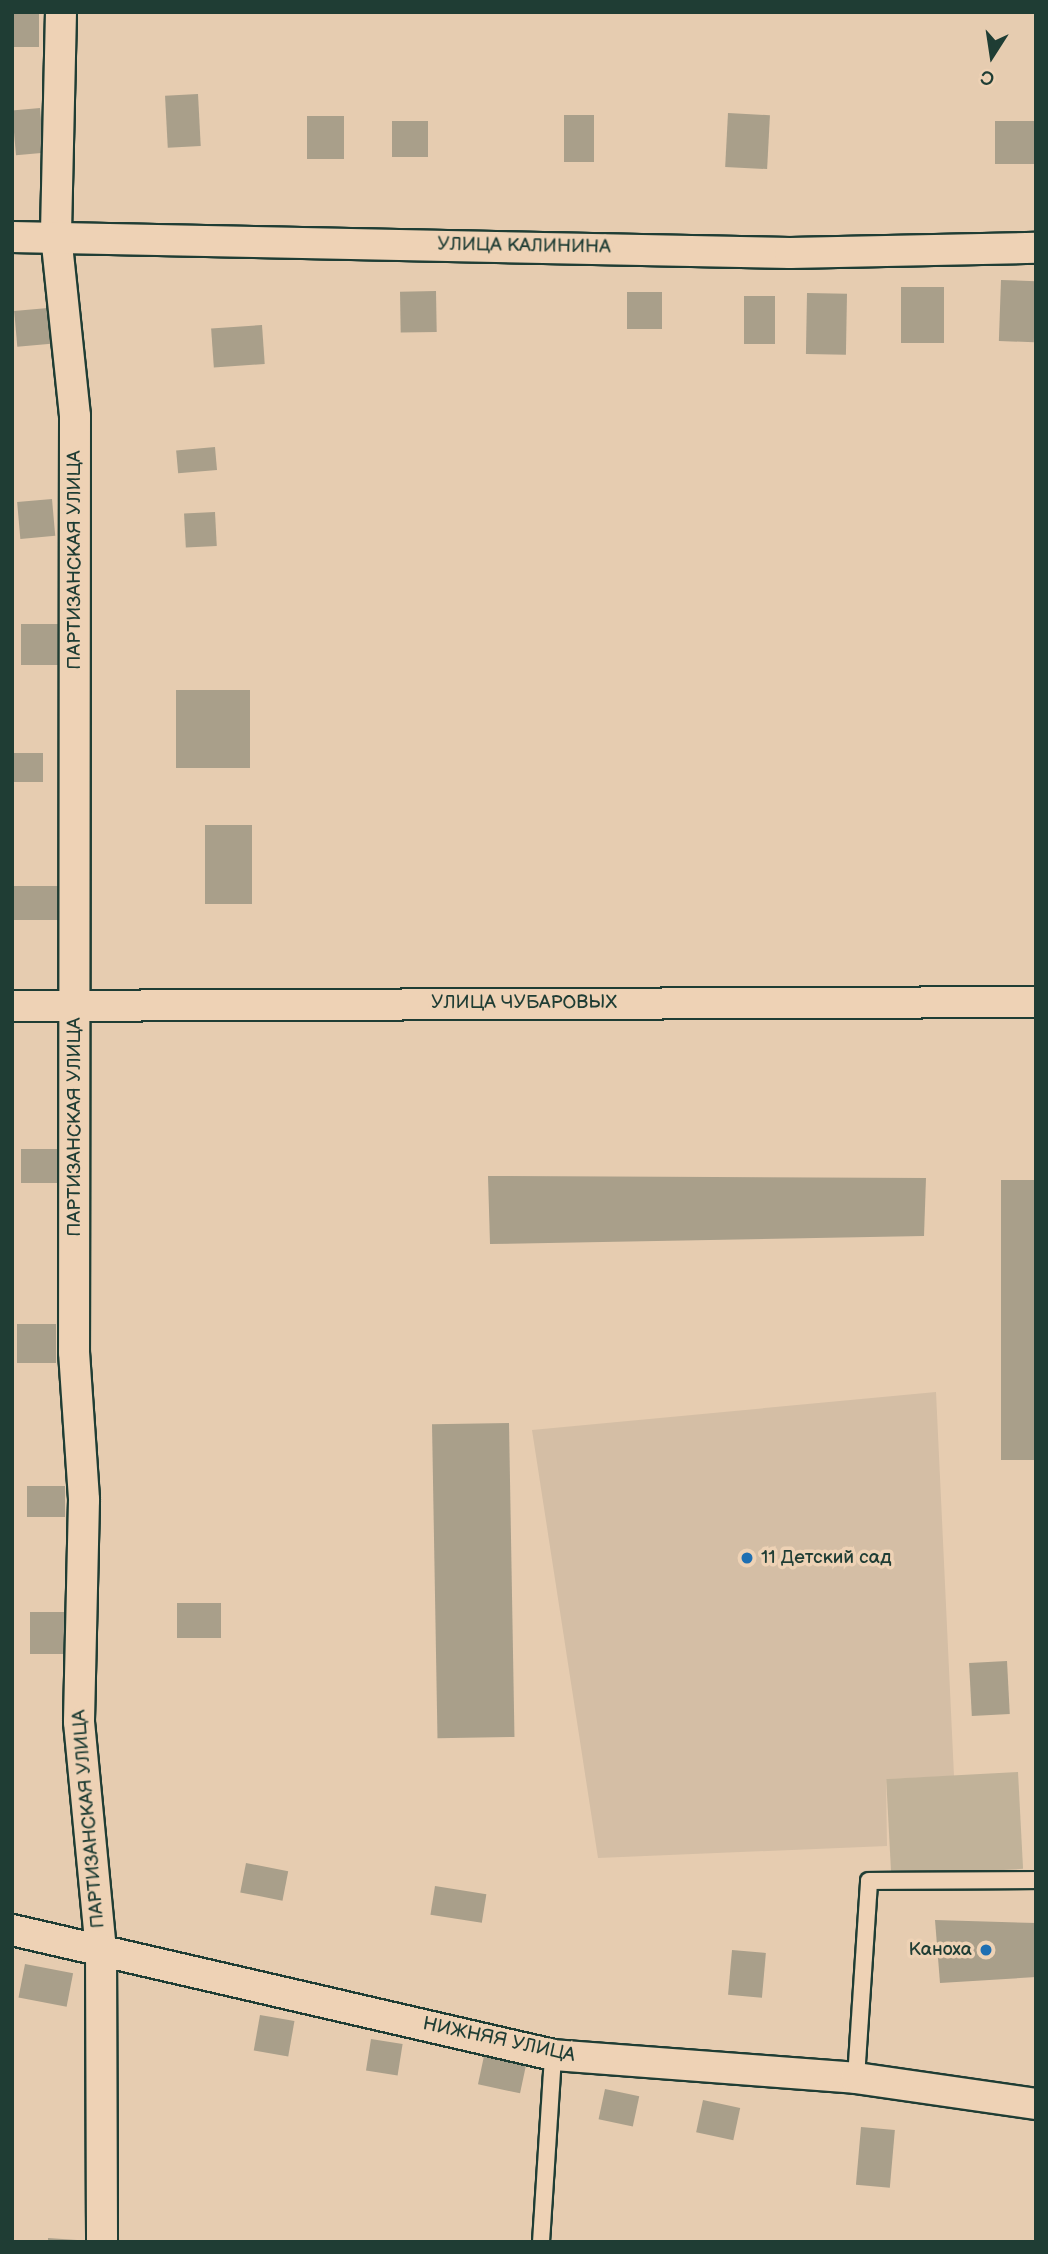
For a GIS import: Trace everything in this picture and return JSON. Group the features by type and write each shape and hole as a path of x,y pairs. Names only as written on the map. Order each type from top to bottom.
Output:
{"street":[{"name":"ПАРТИЗАНСКАЯ УЛИЦА","path":"61,12 55,234 75,416 74,1352 84,1500 79,1722 101,1949 102,2242"},
{"name":"УЛИЦА КАЛИНИНА","path":"12,237 55,234 790,253 1036,248"},
{"name":"УЛИЦА ЧУБАРОВЫХ","path":"12,1006 76,1003 1036,1002"},
{"name":"НИЖНЯЯ УЛИЦА","path":"12,1930 553,2055 856,2078 1036,2104"}],"lane":[{"path":"856,2078 869,1881 1036,1880"},
{"path":"541,2242 553,2055"}],"shaded area":[{"name":"11 Детский сад","path":"936,1392 954,1776 886,1779 887,1846 598,1858 532,1430"},
{"path":"1018,1772 1023,1869 891,1876 886,1779"}],"building":[{"path":"12,12 39,12 39,47 12,47"},
{"path":"198,94 201,146 168,148 165,96"},
{"path":"40,108 44,153 16,155 12,110"},
{"path":"728,113 770,115 767,169 725,167"},
{"path":"564,115 594,115 594,162 564,162"},
{"path":"307,116 344,116 344,159 307,159"},
{"path":"392,121 428,121 428,157 392,157"},
{"path":"995,121 1036,121 1036,164 995,164"},
{"path":"1001,280 1036,281 1034,342 999,341"},
{"path":"901,287 944,287 944,343 901,343"},
{"path":"436,291 437,332 401,333 400,292"},
{"path":"627,292 662,292 662,329 627,329"},
{"path":"807,293 847,294 846,355 806,354"},
{"path":"744,296 775,296 775,344 744,344"},
{"path":"59,307 62,343 17,347 14,311"},
{"path":"262,325 265,364 214,367 211,329"},
{"path":"215,447 217,470 178,473 176,450"},
{"path":"52,499 55,536 20,539 17,502"},
{"path":"215,512 217,546 186,548 184,514"},
{"path":"21,624 59,624 59,665 21,665"},
{"path":"176,690 250,690 250,768 176,768"},
{"path":"12,753 43,753 43,782 12,782"},
{"path":"205,825 252,825 252,904 205,904"},
{"path":"12,886 60,886 60,920 12,920"},
{"path":"21,1149 62,1149 62,1183 21,1183"},
{"path":"488,1176 926,1178 924,1236 490,1244"},
{"path":"1001,1180 1036,1180 1036,1460 1001,1460"},
{"path":"17,1324 56,1324 56,1363 17,1363"},
{"path":"509,1423 514,1737 437,1738 432,1424"},
{"path":"27,1486 65,1486 65,1517 27,1517"},
{"path":"177,1603 221,1603 221,1638 177,1638"},
{"path":"30,1612 66,1612 66,1654 30,1654"},
{"path":"1007,1661 1010,1714 972,1716 969,1663"},
{"path":"246,1863 288,1871 282,1901 240,1892"},
{"path":"435,1886 486,1894 482,1923 430,1915"},
{"name":"Каноха","path":"935,1920 1036,1923 1036,1977 940,1983"},
{"path":"732,1950 766,1953 762,1998 728,1995"},
{"path":"25,1964 73,1973 67,2007 19,1997"},
{"path":"260,2015 294,2021 288,2057 254,2050"},
{"path":"371,2039 403,2044 398,2076 366,2071"},
{"path":"484,2056 526,2065 520,2093 478,2084"},
{"path":"605,2089 639,2096 633,2127 599,2119"},
{"path":"703,2100 740,2108 733,2140 696,2132"},
{"path":"861,2127 895,2130 890,2188 856,2185"},
{"path":"48,2238 77,2240 77,2242 48,2242"}],"place":[{"name":"11 Детский сад","path":"747,1558"},
{"name":"Каноха","path":"986,1950"}]}
